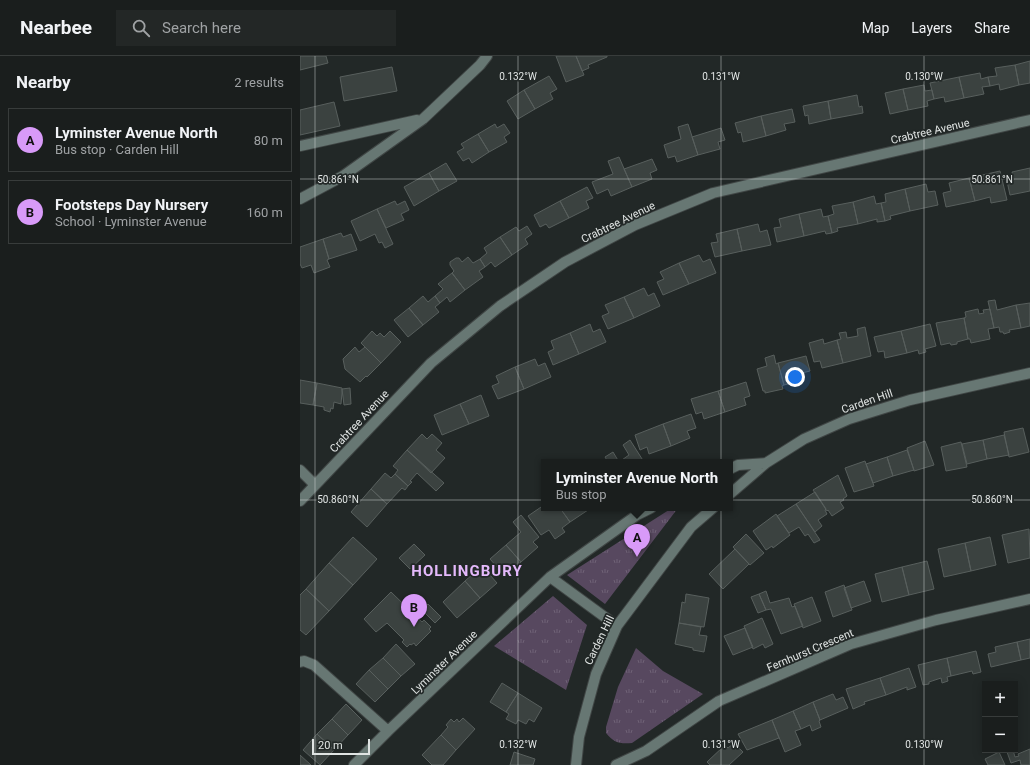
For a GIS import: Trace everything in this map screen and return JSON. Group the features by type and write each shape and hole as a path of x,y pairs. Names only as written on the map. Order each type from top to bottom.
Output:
{"street":[{"path":"300,199 343,176 423,119 480,65 487,56"},
{"path":"300,146 423,119"},
{"name":"Crabtree Avenue","path":"300,502 431,362 500,306 565,262 635,225 714,193 1030,120"},
{"name":"Carden Hill","path":"733,491 766,463 804,439 849,419 910,400 1030,373"},
{"path":"733,468 738,465 766,463"},
{"path":"300,470 315,485"},
{"name":"Lyminster Avenue","path":"354,765 550,577 637,515 645,511"},
{"name":"Carden Hill","path":"576,765 579,737 596,674 617,626 691,527 710,511"},
{"path":"550,577 617,626"},
{"name":"Fernhurst Crescent","path":"616,765 646,751 719,701 851,644 936,620 1030,599"},
{"path":"300,662 304,661 314,665 388,731"}],"green space":[{"path":"667,511 676,511 605,604 567,575"},
{"path":"553,596 587,625 566,690 494,646"},
{"path":"636,648 663,671 703,694 632,743 621,743 615,741 606,733 606,727 618,687"}],"building":[{"path":"300,56 326,56 328,63 300,70"},
{"path":"556,56 576,56 584,75 566,82"},
{"path":"576,56 607,57 588,65 589,68 582,71"},
{"path":"1030,61 1030,83 1019,85 1015,65"},
{"path":"1015,65 1019,85 1000,90 999,84 990,86 988,77 997,76 995,68"},
{"path":"392,67 397,91 344,101 340,77"},
{"path":"980,73 981,79 988,77 990,86 982,87 984,94 964,98 959,77"},
{"path":"549,76 557,89 550,93 553,99 535,109 524,90"},
{"path":"959,77 964,98 945,102 944,97 934,99 930,83"},
{"path":"924,85 925,91 932,90 934,99 927,101 928,106 908,110 903,89"},
{"path":"903,89 908,110 890,114 885,93"},
{"path":"524,90 535,109 518,119 507,101"},
{"path":"857,95 859,107 862,106 863,113 831,119 828,101"},
{"path":"828,101 831,119 809,124 808,115 805,116 803,106"},
{"path":"334,102 340,126 300,135 300,110"},
{"path":"792,109 795,122 784,124 786,130 766,136 761,116"},
{"path":"761,116 766,136 743,142 741,132 738,133 735,123"},
{"path":"495,124 497,128 504,124 510,133 504,137 507,142 489,152 478,134"},
{"path":"688,124 698,155 677,162 675,156 668,158 664,145 681,139 678,127"},
{"path":"721,128 725,140 718,142 720,149 698,155 692,137"},
{"path":"478,134 489,152 472,163 469,158 463,161 457,152 464,148 461,144"},
{"path":"619,157 632,187 611,196 608,189 597,194 592,182 613,174 608,161"},
{"path":"652,159 657,170 650,173 652,179 632,187 624,169"},
{"path":"446,163 457,181 439,191 429,173"},
{"path":"1030,168 1030,191 1010,195 1007,181 1014,180 1012,172"},
{"path":"1000,171 1007,200 991,203 990,197 975,201 969,178"},
{"path":"429,173 439,191 414,206 404,187"},
{"path":"969,178 975,201 946,207 943,193 951,191 949,183"},
{"path":"926,184 928,192 935,191 938,205 910,211 905,189"},
{"path":"587,187 593,198 586,201 589,208 569,218 560,201"},
{"path":"905,189 910,211 890,216 891,219 885,221 881,203 886,202 885,194"},
{"path":"874,196 876,204 881,203 885,221 877,222 877,219 858,224 853,202"},
{"path":"395,201 397,205 405,201 409,210 401,214 404,220 386,228 377,209"},
{"path":"560,201 569,218 549,228 546,224 540,227 534,215"},
{"path":"853,202 858,224 837,228 838,231 832,233 828,216 834,214 832,206"},
{"path":"377,209 393,244 385,248 382,242 379,243 375,234 360,241 351,221"},
{"path":"821,209 823,217 828,216 832,233 826,234 825,231 804,236 799,214"},
{"path":"799,214 804,236 777,242 774,228 781,227 779,219"},
{"path":"758,224 760,232 767,230 771,245 742,251 737,229"},
{"path":"527,226 532,234 525,239 528,244 512,255 500,237 516,227 519,231"},
{"path":"737,229 742,251 715,257 711,243 718,242 716,234"},
{"path":"341,233 343,237 351,234 357,250 329,259 323,239"},
{"path":"500,237 512,255 495,267 491,262 485,267 480,259 487,253 484,248"},
{"path":"323,239 329,259 327,260 330,267 314,273 311,265 302,268 300,264 300,247"},
{"path":"699,255 703,262 710,259 716,273 689,284 679,263"},
{"path":"468,257 473,263 480,259 485,267 479,271 483,277 465,290 452,273 454,271 450,265 450,262 456,258 459,258 462,262"},
{"path":"679,263 689,284 663,295 657,282 664,279 660,272"},
{"path":"452,273 465,290 450,302 447,297 440,303 435,296 443,289 438,284"},
{"path":"644,288 648,296 654,293 660,306 634,318 624,297"},
{"path":"423,296 428,302 435,296 440,303 435,307 439,312 423,325 409,308"},
{"path":"624,297 634,318 608,329 602,316 609,313 605,305"},
{"path":"995,300 997,310 1016,305 1021,328 1009,330 1010,332 1004,334 1003,332 1000,332 999,327 994,328 988,301"},
{"path":"1030,303 1030,326 1021,328 1016,305"},
{"path":"409,308 423,325 408,337 394,320"},
{"path":"978,309 979,314 984,313 983,310 990,309 994,328 988,329 990,339 971,343 970,339 968,339 964,318 966,317 965,312"},
{"path":"964,318 968,339 957,342 957,344 951,345 950,343 941,345 936,323"},
{"path":"590,324 593,332 600,329 606,342 579,354 570,333"},
{"path":"930,324 936,346 925,349 926,352 919,354 918,350 907,353 901,331"},
{"path":"865,327 871,356 843,363 837,340 841,339 839,333 846,332 847,338 858,336 857,329"},
{"path":"372,331 377,336 380,333 384,337 390,331 401,342 381,363 361,343"},
{"path":"901,331 907,353 885,358 884,351 878,352 874,337"},
{"path":"570,333 579,354 553,365 548,352 554,349 551,341"},
{"path":"823,339 824,344 837,340 843,363 822,368 820,361 814,362 809,343"},
{"path":"355,347 359,352 365,347 381,363 360,382 345,369 343,359"},
{"path":"774,355 776,364 778,363 784,385 782,386 783,389 765,393 765,391 763,391 757,369 767,366 765,358"},
{"path":"806,356 810,371 802,373 804,380 784,385 778,363"},
{"path":"535,359 538,366 545,363 551,377 524,389 515,367"},
{"path":"515,367 524,389 498,399 492,386 499,383 496,376"},
{"path":"300,380 317,383 313,405 300,403"},
{"path":"746,382 750,396 744,398 746,405 725,412 718,391"},
{"path":"317,383 342,388 341,404 334,402 333,409 331,408 330,412 324,410 324,407 313,405"},
{"path":"350,388 351,404 344,405 342,389"},
{"path":"718,391 725,412 704,419 702,412 696,414 691,399"},
{"path":"481,395 489,416 469,424 460,404"},
{"path":"460,404 469,424 442,435 434,415"},
{"path":"691,414 696,428 687,431 690,438 671,446 663,424"},
{"path":"663,424 671,446 649,454 647,447 640,450 635,435"},
{"path":"1023,428 1029,452 1009,457 1004,432"},
{"path":"422,434 427,439 432,434 442,443 436,450 445,458 431,473 407,450"},
{"path":"1004,435 1009,455 987,459 983,440"},
{"path":"630,440 642,459 623,459 629,455 623,445"},
{"path":"983,440 987,459 967,464 962,444"},
{"path":"925,441 934,465 914,471 907,448"},
{"path":"961,442 967,467 946,471 941,447"},
{"path":"407,450 444,483 436,491 417,473 410,481 412,482 408,486 395,474 398,470 393,466"},
{"path":"907,450 914,470 893,476 887,457"},
{"path":"613,452 617,459 606,459 605,457"},
{"path":"887,457 893,476 873,483 866,464"},
{"path":"865,461 874,486 854,492 845,468"},
{"path":"385,473 391,478 395,474 408,486 405,490 402,488 387,504 371,489"},
{"path":"838,475 847,496 840,502 844,508 832,516 813,490"},
{"path":"371,489 387,504 367,527 351,512"},
{"path":"815,492 826,509 827,514 818,520 822,526 815,532 796,504"},
{"path":"796,504 820,540 814,543 808,534 805,536 799,527 789,533 777,516"},
{"path":"541,507 541,511 562,511 570,522 562,528 565,532 555,539 549,530 541,535 528,516"},
{"path":"562,511 586,511 570,522"},
{"path":"776,514 790,535 773,548 772,546 766,550 753,531"},
{"path":"521,515 539,537 533,542 538,547 521,562 506,545 521,532 513,522"},
{"path":"1029,529 1030,558 1008,563 1002,535"},
{"path":"746,534 764,553 750,565 733,547"},
{"path":"353,537 377,559 353,585 329,563"},
{"path":"990,537 996,565 971,571 965,543"},
{"path":"965,543 971,571 944,577 938,549"},
{"path":"414,544 425,555 410,569 399,558"},
{"path":"506,545 521,562 505,576 490,559"},
{"path":"735,549 749,564 723,589 709,574"},
{"path":"927,561 934,589 909,595 902,567"},
{"path":"329,563 353,585 329,611 306,589"},
{"path":"482,566 497,583 480,598 465,581"},
{"path":"902,567 909,595 882,602 875,574"},
{"path":"465,581 480,598 457,618 443,602"},
{"path":"864,581 871,601 851,608 844,588"},
{"path":"844,585 852,610 833,617 825,592"},
{"path":"306,589 329,611 306,635 300,630 300,595"},
{"path":"766,591 770,603 789,598 792,607 795,606 803,626 781,634 771,609 766,610 759,594"},
{"path":"391,592 422,622 424,620 431,627 429,629 431,631 416,646 414,643 407,647 402,642 404,640 387,623 376,632 364,619"},
{"path":"686,594 709,598 704,627 679,623 682,602 685,603"},
{"path":"759,594 766,610 758,613 751,597"},
{"path":"812,597 821,621 803,628 794,604"},
{"path":"428,604 441,617 435,623 422,610"},
{"path":"762,618 773,644 765,648 763,644 753,649 744,626"},
{"path":"679,623 701,627 699,635 707,636 704,652 675,644"},
{"path":"745,628 753,647 733,655 724,636"},
{"path":"1030,639 1030,658 1021,660 1017,642"},
{"path":"1017,642 1021,660 991,667 988,654 996,652 995,647"},
{"path":"396,644 415,664 401,676 383,658"},
{"path":"976,651 981,672 973,674 972,671 951,676 947,658"},
{"path":"383,658 401,676 388,689 369,670"},
{"path":"947,658 951,676 947,677 948,681 942,683 941,678 929,682 929,684 923,685 918,665"},
{"path":"909,668 916,687 907,690 907,687 886,695 880,678"},
{"path":"369,670 388,689 375,702 356,684"},
{"path":"880,678 886,695 864,702 865,704 853,709 846,689"},
{"path":"502,683 518,693 506,712 490,702"},
{"path":"518,693 542,708 534,722 529,719 526,724 518,720 516,724 506,719 509,714 506,712"},
{"path":"833,694 836,700 843,697 848,708 820,720 813,702"},
{"path":"813,702 821,727 812,731 810,725 801,729 793,711"},
{"path":"346,704 362,720 348,735 332,719"},
{"path":"793,711 801,729 795,731 801,745 785,752 772,720"},
{"path":"463,718 475,729 456,750 441,735 448,727 446,725 451,719 454,722 457,719 459,722"},
{"path":"332,719 348,735 334,750 317,734"},
{"path":"772,720 779,738 747,750 738,734"},
{"path":"317,734 334,750 320,765 303,750"},
{"path":"441,735 456,750 443,765 432,765 422,755"},
{"path":"734,743 743,752 729,765 710,765 707,762 725,745 728,748"},
{"path":"1030,749 1030,765 1021,765 1020,760 1011,763 1007,753 1014,753 1015,757 1019,756 1018,754"},
{"path":"514,752 535,759 533,765 510,765"},
{"path":"999,753 1005,765 988,765 985,759"},
{"path":"300,755 311,765 300,765"}],"place":[{"name":"Lyminster Avenue North","path":"637,557"},
{"name":"Footsteps Day Nursery","path":"414,627"}],"district":[{"name":"HOLLINGBURY","path":"467,571"}]}
